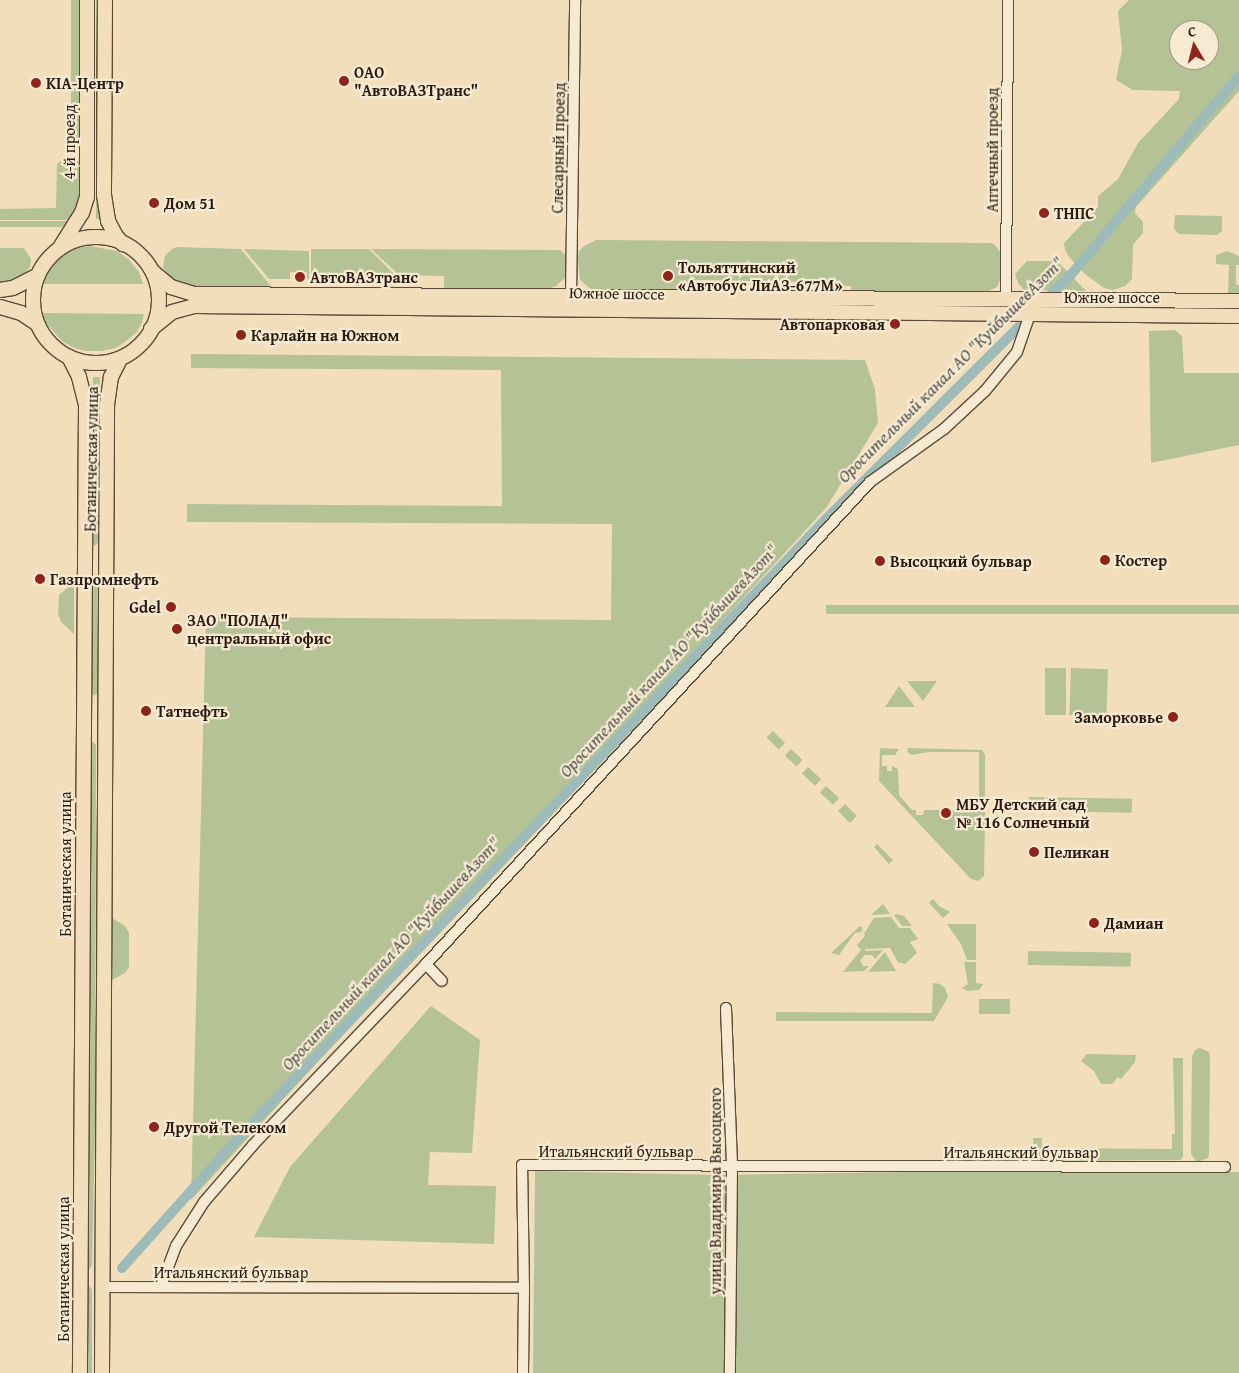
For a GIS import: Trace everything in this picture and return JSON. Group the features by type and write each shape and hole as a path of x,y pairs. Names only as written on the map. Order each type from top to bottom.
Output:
{"main road":[{"name":"4-й проезд","path":"61,246 82,214 87,196 87,0"},
{"path":"104,0 104,195 108,221 116,236 126,246"},
{"path":"0,307 21,313 36,323 51,344 69,357 94,363 120,359 143,340 151,329 157,314 159,300 152,271 135,251 109,239 85,238 61,246 48,259 38,275 34,304 36,323"},
{"name":"Южное шоссе","path":"152,271 171,287 194,294 1239,301"},
{"path":"0,290 13,288 38,275"},
{"name":"Южное шоссе","path":"151,329 172,312 194,306 1239,316"},
{"name":"Ботаническая улица","path":"69,357 79,377 86,405 80,1373"},
{"name":"Ботаническая улица","path":"102,1373 107,405 111,377 120,359"},
{"path":"85,564 106,564"},
{"path":"84,715 105,715"},
{"path":"80,1275 102,1281"}],"street":[{"name":"Слесарный проезд","path":"572,296 575,0"},
{"name":"Аптечный проезд","path":"1006,300 1008,0"},
{"path":"161,1286 176,1246 204,1202 254,1145 426,964 870,482 944,429 985,391 1017,352 1030,314"},
{"path":"426,964 442,981"},
{"name":"улица Владимира Высоцкого","path":"726,1008 732,1167 730,1373"},
{"name":"Итальянский бульвар","path":"102,1281 161,1286 524,1288 522,1165 1225,1167"},
{"path":"523,1373 524,1288"}],"green space":[{"path":"71,0 85,0 82,145 76,147 71,147"},
{"path":"96,0 103,0 103,219 96,219"},
{"path":"1129,0 1239,0 1239,91 1136,207 1135,213 1143,222 1143,233 1133,245 1132,279 1125,286 1113,290 1104,288 1085,274 1070,258 1065,250 1064,243 1098,207 1098,196 1118,179 1138,143 1179,99 1180,91 1133,90 1116,80 1122,50 1118,11"},
{"path":"63,159 81,161 84,196 74,220 0,220 0,209 56,208 57,164"},
{"path":"1175,215 1222,216 1222,231 1217,235 1179,234 1174,229"},
{"path":"0,221 72,221 72,227 0,227"},
{"path":"596,240 991,243 995,245 1003,256 1003,273 997,287 986,292 851,291 851,286 807,286 797,282 694,280 685,289 676,291 592,290 580,280 578,258 579,251 584,246"},
{"path":"90,246 117,251 128,259 139,272 143,284 43,284 46,270 55,260 77,248"},
{"path":"177,247 241,249 270,285 264,287 196,287 179,284 172,280 163,267 165,256"},
{"path":"0,248 24,248 31,259 30,267 22,278 0,286"},
{"path":"244,249 309,251 309,279 307,279 307,272 290,272 290,279 269,279"},
{"path":"311,249 369,249 396,276 385,280 311,279"},
{"path":"371,249 560,250 567,256 566,277 556,286 548,289 444,288 444,276 399,275"},
{"path":"1227,251 1239,256 1239,265 1236,265 1236,285 1239,285 1239,295 1228,295 1229,265 1216,264 1216,255"},
{"path":"1027,261 1057,261 1086,291 1024,290 1018,283 1015,274"},
{"path":"43,313 144,314 137,332 116,348 86,351 74,348 62,341 45,322"},
{"path":"1175,330 1182,336 1184,373 1239,373 1239,445 1151,463 1149,331"},
{"path":"191,354 865,360 875,389 878,423 826,508 191,1200 206,617 611,620 612,524 187,522 187,504 502,506 501,370 191,368"},
{"path":"93,377 100,377 99,542 94,546 92,542"},
{"path":"96,574 99,578 98,692 94,696 91,692 92,578"},
{"path":"74,583 74,634 61,622 58,613 59,595"},
{"path":"826,605 1239,605 1239,614 826,614"},
{"path":"1045,668 1066,668 1066,715 1045,715"},
{"path":"1071,668 1108,669 1106,716 1069,715"},
{"path":"907,681 937,681 923,701"},
{"path":"899,686 915,707 885,707"},
{"path":"773,731 785,743 779,749 767,737"},
{"path":"91,740 96,745 95,1133 92,1266 88,1270 86,1269 89,742"},
{"path":"880,748 899,749 895,755 882,755 882,766 887,766 887,771 892,771 892,766 898,769 899,795 912,810 916,810 916,815 923,815 924,810 983,810 985,812 984,876 978,881 971,879 879,781"},
{"path":"908,748 982,750 985,755 985,800 982,804 979,799 979,752 928,752 912,755 907,752"},
{"path":"791,749 803,760 797,766 785,756"},
{"path":"808,767 821,779 815,786 802,774"},
{"path":"826,786 839,798 833,805 820,793"},
{"path":"1029,797 1132,799 1132,813 1029,811"},
{"path":"845,804 857,816 850,823 838,811"},
{"path":"877,844 893,860 889,864 874,847"},
{"path":"933,899 939,906 950,912 943,918 929,903"},
{"path":"883,904 890,914 871,915"},
{"path":"894,915 904,916 912,926 902,926"},
{"path":"891,917 899,928 910,928 918,939 910,942 917,953 905,964 898,962 890,948 865,949 866,951 883,950 875,959 872,955 865,955 860,960 863,966 869,966 864,971 843,972 861,950 857,945 865,936 864,934 874,918"},
{"path":"112,918 125,926 129,933 129,967 125,973 112,980"},
{"path":"947,924 976,924 976,960 967,960 961,944"},
{"path":"860,926 863,928 861,932 855,933 839,955 831,953"},
{"path":"1028,951 1131,953 1131,967 1028,965"},
{"path":"885,952 896,971 868,972"},
{"path":"964,962 976,962 976,983 983,984 979,990 968,991 962,988 968,984"},
{"path":"933,983 940,984 945,988 948,997 934,1021 776,1021 776,1012 932,1013"},
{"path":"979,999 1010,999 1010,1014 979,1014"},
{"path":"431,1006 480,1040 472,1153 430,1152 428,1185 496,1186 494,1244 254,1237 290,1167"},
{"path":"1200,1048 1209,1052 1210,1057 1209,1154 1208,1158 1196,1161 1191,1154 1192,1056 1196,1049"},
{"path":"1087,1054 1136,1055 1135,1062 1121,1079 1118,1077 1112,1084 1101,1084 1094,1071 1081,1061"},
{"path":"1173,1058 1183,1058 1183,1156 1181,1160 1036,1161 1034,1159 1033,1138 1042,1138 1042,1148 1172,1149 1172,1134 1175,1134"},
{"path":"535,1171 720,1175 973,1171 1239,1172 1239,1373 533,1373"},
{"path":"89,1285 92,1290 92,1373 83,1373 86,1286"}],"waterway":[{"name":"Оросительный канал АО \"КуйбышевАзот\"","path":"1043,302 1069,277 1239,76"},
{"name":"Оросительный канал АО \"КуйбышевАзот\"","path":"122,1268 231,1146 825,520 1030,316"}],"place":[{"name":"ОАО \"АвтоВАЗТранс\"","path":"344,81"},
{"name":"KIA-Центр","path":"36,83"},
{"name":"Дом 51","path":"154,203"},
{"name":"ТНПС","path":"1044,213"},
{"name":"Тольяттинский «Автобус ЛиАЗ-677М»","path":"668,276"},
{"name":"АвтоВАЗтранс","path":"300,277"},
{"name":"Автопарковая","path":"895,324"},
{"name":"Карлайн на Южном","path":"241,335"},
{"name":"Костер","path":"1105,560"},
{"name":"Высоцкий бульвар","path":"880,561"},
{"name":"Газпромнефть","path":"40,579"},
{"name":"Gdel","path":"171,607"},
{"name":"ЗАО \"ПОЛАД\" центральный офис","path":"177,629"},
{"name":"Татнефть","path":"146,711"},
{"name":"Заморковье","path":"1173,717"},
{"name":"МБУ Детский сад № 116 Солнечный","path":"946,813"},
{"name":"Пеликан","path":"1034,852"},
{"name":"Дамиан","path":"1094,923"},
{"name":"Другой Телеком","path":"154,1127"}]}
